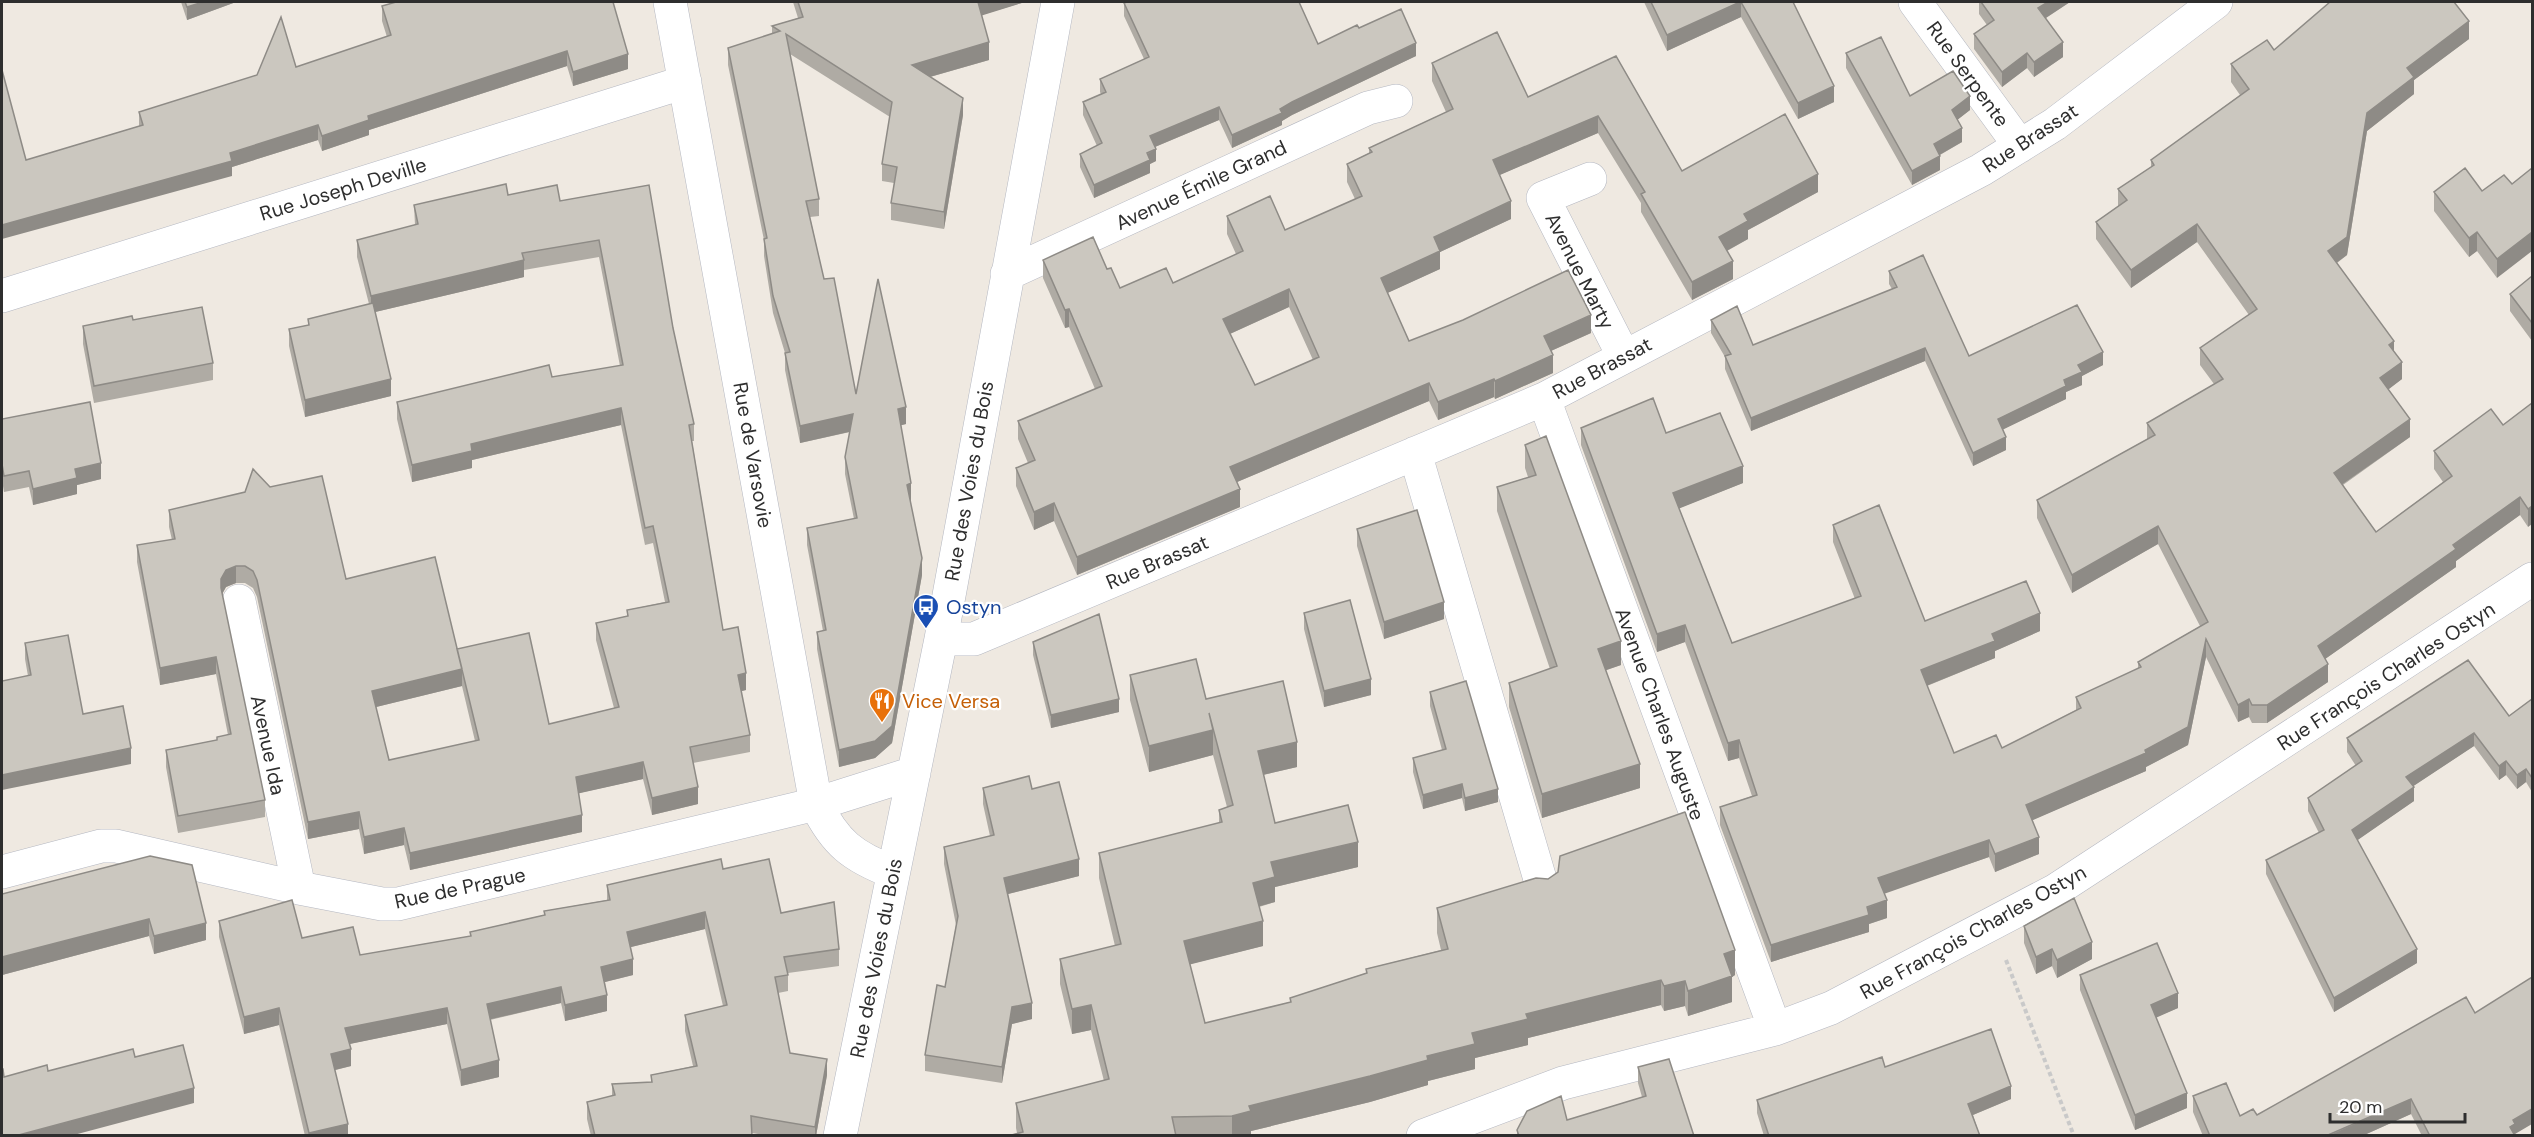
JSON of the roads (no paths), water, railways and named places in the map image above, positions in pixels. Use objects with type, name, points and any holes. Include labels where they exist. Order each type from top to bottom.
[{"type":"street","name":"Rue de Varsovie","points":[[670,2],[816,804],[826,824],[847,851],[892,872]]},
{"type":"street","name":"Rue des Voies du Bois","points":[[840,1136],[941,639],[1058,2]]},
{"type":"street","name":"Rue Serpente","points":[[1915,2],[2020,146]]},
{"type":"street","name":"Rue Brassat","points":[[941,639],[975,639],[1544,399],[1981,170],[2055,124],[2216,2]]},
{"type":"street","name":"Rue Joseph Deville","points":[[2,296],[685,82]]},
{"type":"street","name":"Avenue Émile Grand","points":[[1007,274],[1368,108],[1396,101]]},
{"type":"street","name":"Avenue Marty","points":[[1590,179],[1544,198],[1623,357]]},
{"type":"street","name":"Avenue Charles Auguste","points":[[1544,399],[1775,1029]]},
{"type":"street","points":[[1414,453],[1542,886]]},
{"type":"street","name":"Rue François Charles Ostyn","points":[[1423,1136],[1489,1123],[1563,1083],[1775,1029],[1831,1008],[2056,890],[2532,579]]},
{"type":"street","name":"Avenue Ida","points":[[239,601],[299,888]]},
{"type":"street","name":"Rue de Prague","points":[[2,872],[101,846],[116,846],[299,888],[382,904],[398,904],[816,804],[914,773]]},
{"type":"place","name":"Ostyn","points":[[926,630]]},
{"type":"place","name":"Vice Versa","points":[[882,724]]}]
